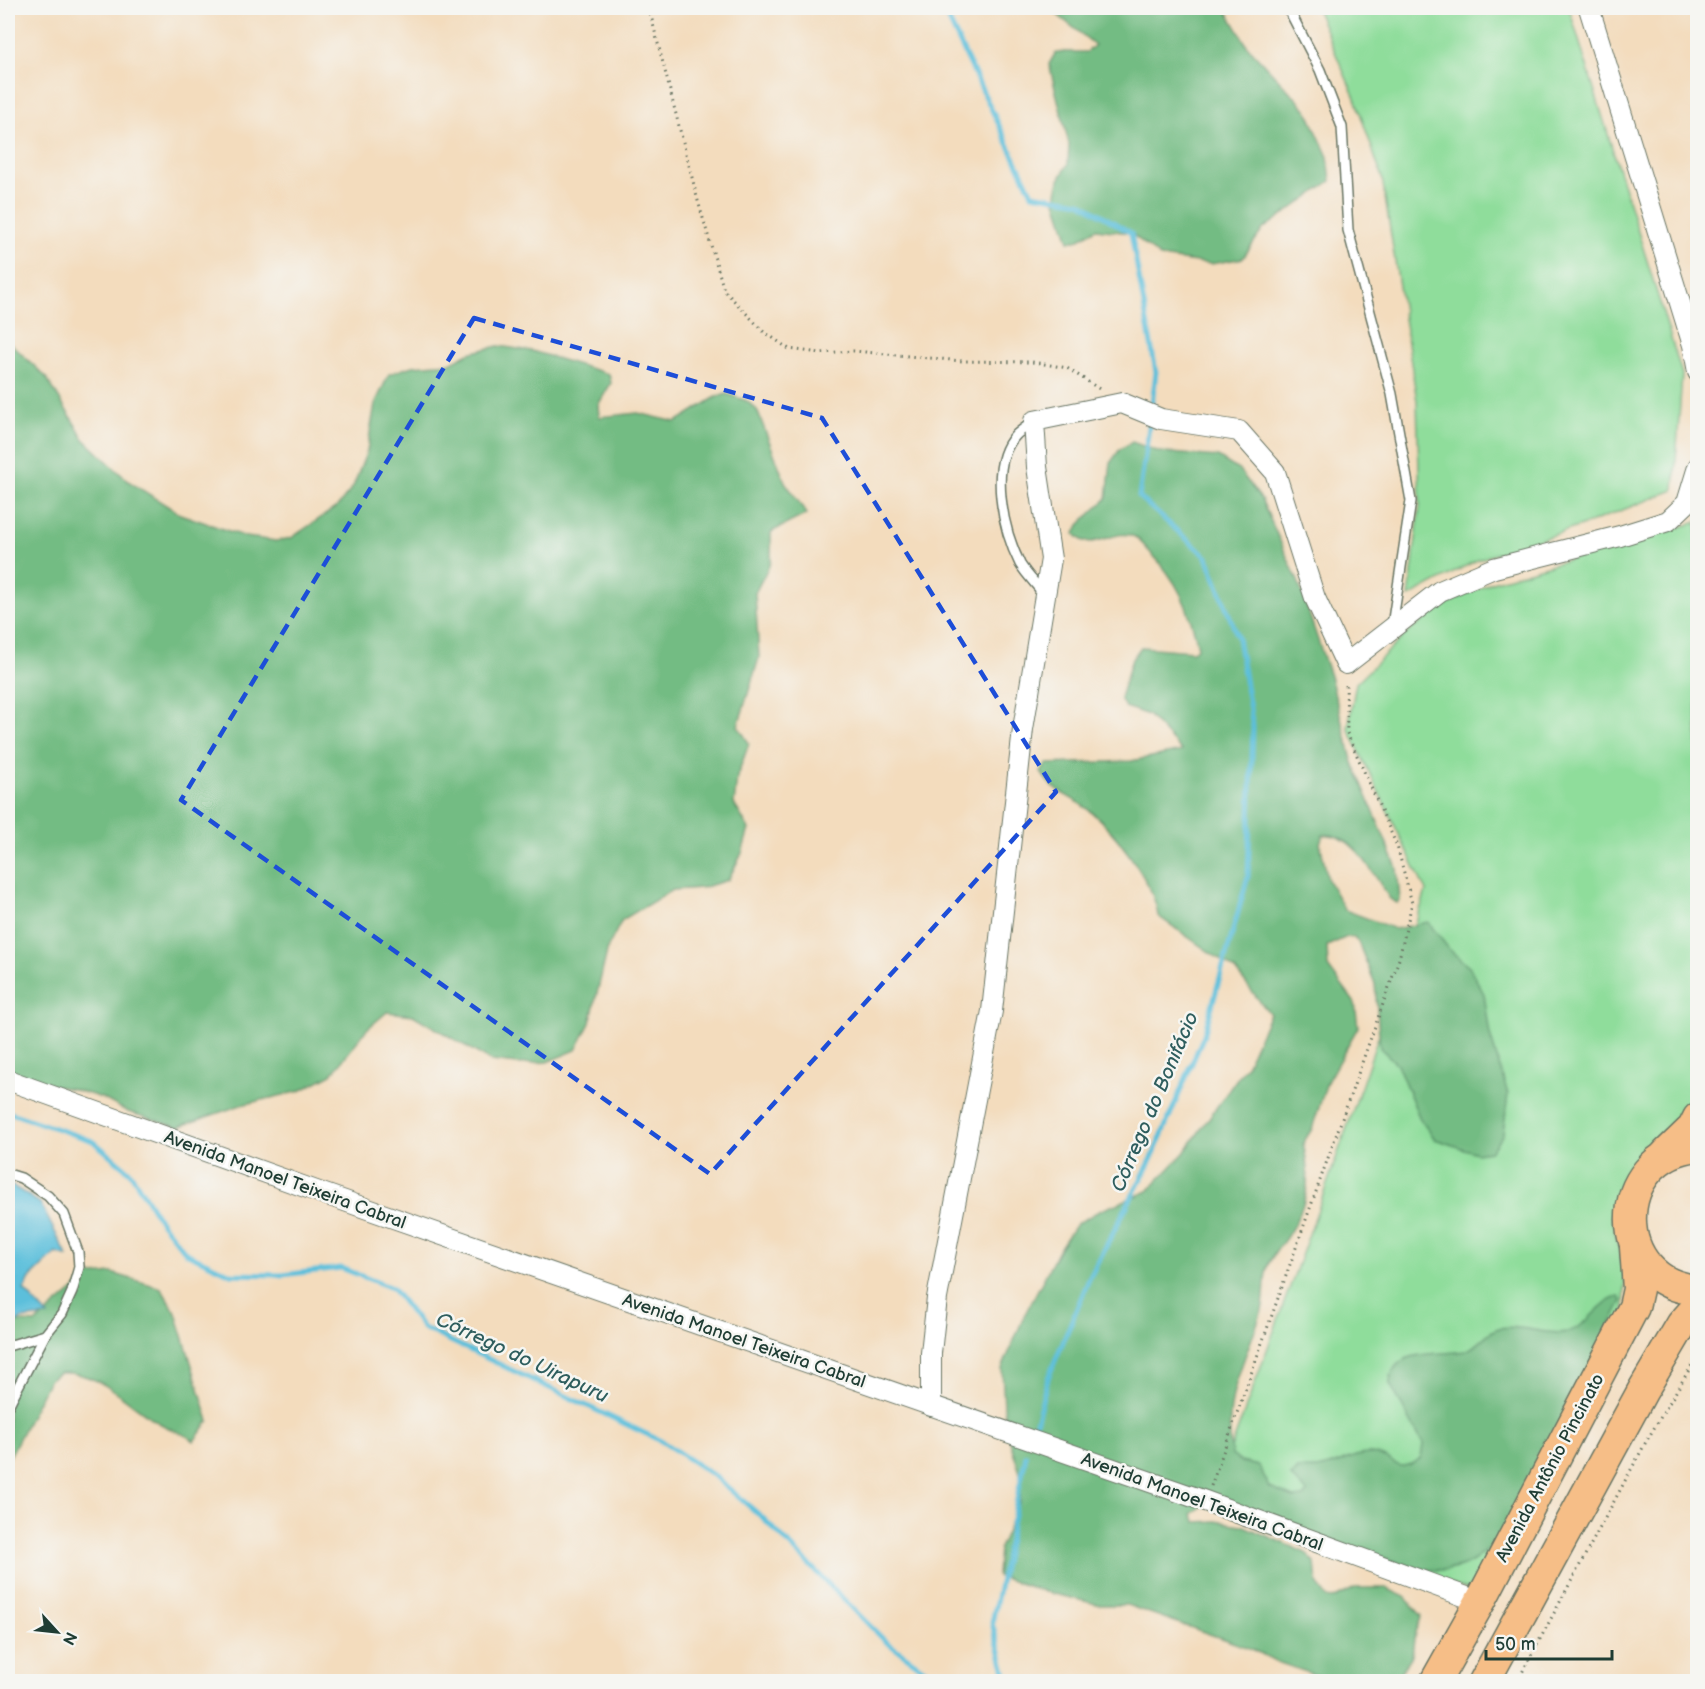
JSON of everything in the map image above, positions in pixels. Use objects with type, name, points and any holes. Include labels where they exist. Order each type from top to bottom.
[{"type":"main road","name":"Avenida Antônio Pincinato","points":[[1435,1682],[1634,1307],[1638,1289],[1635,1247],[1630,1227],[1630,1206],[1636,1187],[1648,1170],[1693,1128],[1698,1118]]},
{"type":"main road","name":"Avenida Antônio Pincinato","points":[[1663,1156],[1684,1147],[1698,1146]]},
{"type":"main road","name":"Avenida Antônio Pincinato","points":[[1635,1247],[1647,1266],[1665,1281],[1686,1289],[1698,1290]]},
{"type":"main road","points":[[1484,1682],[1642,1390],[1683,1324],[1698,1306]]},
{"type":"main road","points":[[1479,1602],[1492,1606],[1505,1605],[1534,1591]]},
{"type":"street","points":[[1589,8],[1693,345],[1698,372]]},
{"type":"street","points":[[931,1406],[931,1353],[937,1298],[992,1011],[1022,741],[1051,559],[1037,467],[1034,421],[1131,407],[1161,418],[1239,431],[1275,472],[1315,598],[1346,664],[1440,591],[1494,568],[1620,536],[1668,521],[1687,503],[1698,467]]},
{"type":"street","name":"Avenida Manoel Teixeira Cabral","points":[[8,1080],[275,1177],[1205,1502],[1479,1602]]},
{"type":"lane","points":[[1288,8],[1320,70],[1342,127],[1348,230],[1392,394],[1411,501],[1392,628]]},
{"type":"lane","points":[[1034,421],[1014,436],[1005,456],[999,487],[1008,534],[1021,566],[1045,595]]},
{"type":"lane","points":[[8,1174],[21,1178],[48,1196],[64,1214],[78,1252],[79,1267],[72,1292],[62,1314],[45,1335],[8,1406]]},
{"type":"lane","points":[[8,1346],[45,1335]]},
{"type":"path","points":[[649,8],[698,201],[724,290],[763,331],[789,349],[820,353],[854,351],[962,361],[1032,362],[1067,368],[1131,407]]},
{"type":"path","points":[[1205,1502],[1399,959],[1412,903],[1396,846],[1347,734],[1346,664]]},
{"type":"path","points":[[1517,1682],[1647,1440],[1698,1355]]},
{"type":"highlighted area","points":[[474,318],[822,418],[1056,792],[710,1174],[181,800]]},
{"type":"green space","points":[[1049,8],[1225,8],[1248,47],[1307,110],[1328,157],[1331,181],[1263,229],[1243,258],[1211,264],[1160,257],[1131,233],[1096,229],[1076,241],[1069,241],[1056,201],[1059,180],[1068,164],[1069,144],[1049,64],[1056,52],[1087,52],[1095,45]]},
{"type":"green space","points":[[1316,8],[1569,8],[1682,374],[1674,490],[1584,525],[1477,560],[1409,597],[1420,505],[1417,401],[1382,178],[1355,98]]},
{"type":"green space","points":[[8,341],[46,377],[84,439],[128,481],[180,514],[246,537],[276,541],[291,538],[338,506],[353,487],[367,451],[375,404],[389,374],[412,366],[450,363],[469,353],[498,346],[532,351],[609,374],[611,383],[598,405],[599,417],[638,413],[676,422],[716,397],[727,394],[747,401],[757,410],[785,482],[807,514],[771,532],[771,562],[755,593],[759,658],[738,726],[749,743],[737,777],[734,804],[749,829],[742,853],[728,880],[701,888],[672,890],[622,920],[608,947],[590,1023],[576,1050],[547,1062],[518,1064],[491,1061],[413,1015],[387,1012],[366,1030],[332,1074],[300,1091],[241,1105],[178,1127],[128,1112],[102,1098],[73,1089],[42,1084],[8,1071]]},
{"type":"green space","points":[[1132,442],[1160,452],[1218,457],[1240,471],[1261,499],[1298,581],[1330,676],[1352,760],[1397,868],[1400,900],[1397,903],[1390,899],[1362,857],[1344,840],[1334,835],[1323,835],[1320,843],[1328,880],[1345,910],[1395,929],[1428,922],[1449,949],[1470,968],[1484,994],[1490,1035],[1508,1094],[1503,1134],[1491,1151],[1476,1153],[1435,1139],[1420,1119],[1397,1064],[1380,1048],[1375,984],[1358,942],[1354,937],[1347,937],[1327,946],[1328,967],[1355,1003],[1358,1027],[1327,1082],[1312,1129],[1303,1143],[1307,1170],[1306,1192],[1293,1226],[1266,1270],[1262,1310],[1242,1364],[1233,1397],[1230,1415],[1232,1455],[1241,1462],[1259,1466],[1270,1488],[1294,1498],[1303,1497],[1307,1492],[1291,1477],[1298,1469],[1322,1468],[1365,1454],[1386,1458],[1400,1466],[1406,1466],[1421,1458],[1423,1444],[1390,1384],[1392,1372],[1399,1364],[1418,1355],[1465,1351],[1499,1328],[1567,1332],[1582,1325],[1613,1299],[1620,1297],[1622,1301],[1501,1539],[1464,1566],[1445,1570],[1418,1569],[1224,1505],[1204,1505],[1192,1514],[1196,1522],[1216,1521],[1242,1525],[1306,1553],[1315,1563],[1317,1583],[1327,1598],[1333,1599],[1355,1588],[1386,1588],[1405,1597],[1422,1616],[1415,1632],[1412,1656],[1394,1681],[1333,1681],[1277,1662],[1252,1649],[1127,1605],[1101,1605],[1046,1592],[997,1576],[999,1548],[1020,1501],[1021,1476],[1005,1426],[1002,1369],[1025,1314],[1061,1246],[1076,1224],[1099,1211],[1148,1191],[1184,1153],[1246,1066],[1270,1014],[1235,970],[1158,916],[1149,888],[1130,855],[1118,840],[1094,814],[1055,788],[1041,772],[1047,764],[1131,761],[1182,751],[1148,715],[1125,707],[1120,698],[1132,659],[1141,647],[1193,651],[1198,647],[1191,619],[1181,595],[1167,572],[1135,537],[1119,535],[1088,542],[1081,540],[1075,534],[1079,525],[1107,498],[1111,462],[1120,449]]},
{"type":"green space","points":[[1697,522],[1697,1067],[1690,1105],[1667,1138],[1626,1174],[1611,1215],[1625,1274],[1624,1320],[1483,1581],[1467,1590],[1212,1500],[1349,1121],[1426,891],[1348,728],[1356,683],[1407,633],[1445,605],[1492,582]]},
{"type":"green space","points":[[112,1273],[161,1288],[176,1313],[209,1421],[194,1441],[161,1424],[101,1383],[88,1377],[59,1373],[49,1380],[8,1460],[8,1321],[35,1323],[75,1289],[85,1276]]},
{"type":"water","points":[[8,1183],[40,1203],[68,1257],[56,1253],[30,1278],[24,1290],[48,1316],[21,1319],[8,1330]]},
{"type":"waterway","name":"Córrego do Bonifácio","points":[[943,8],[1032,194],[1080,202],[1131,233],[1156,372],[1151,411]]},
{"type":"waterway","name":"Córrego do Bonifácio","points":[[1035,1426],[1048,1378],[1089,1279],[1152,1158],[1204,1035],[1248,876],[1253,727],[1238,638],[1207,557],[1139,497],[1150,420]]},
{"type":"waterway","name":"Córrego do Uirapuru","points":[[8,1112],[93,1141],[130,1172],[160,1221],[186,1253],[231,1274],[282,1275],[341,1268],[392,1288],[423,1328],[661,1441],[713,1475],[763,1518],[886,1642],[943,1682]]},
{"type":"waterway","points":[[1008,1682],[992,1623],[1026,1455]]}]
